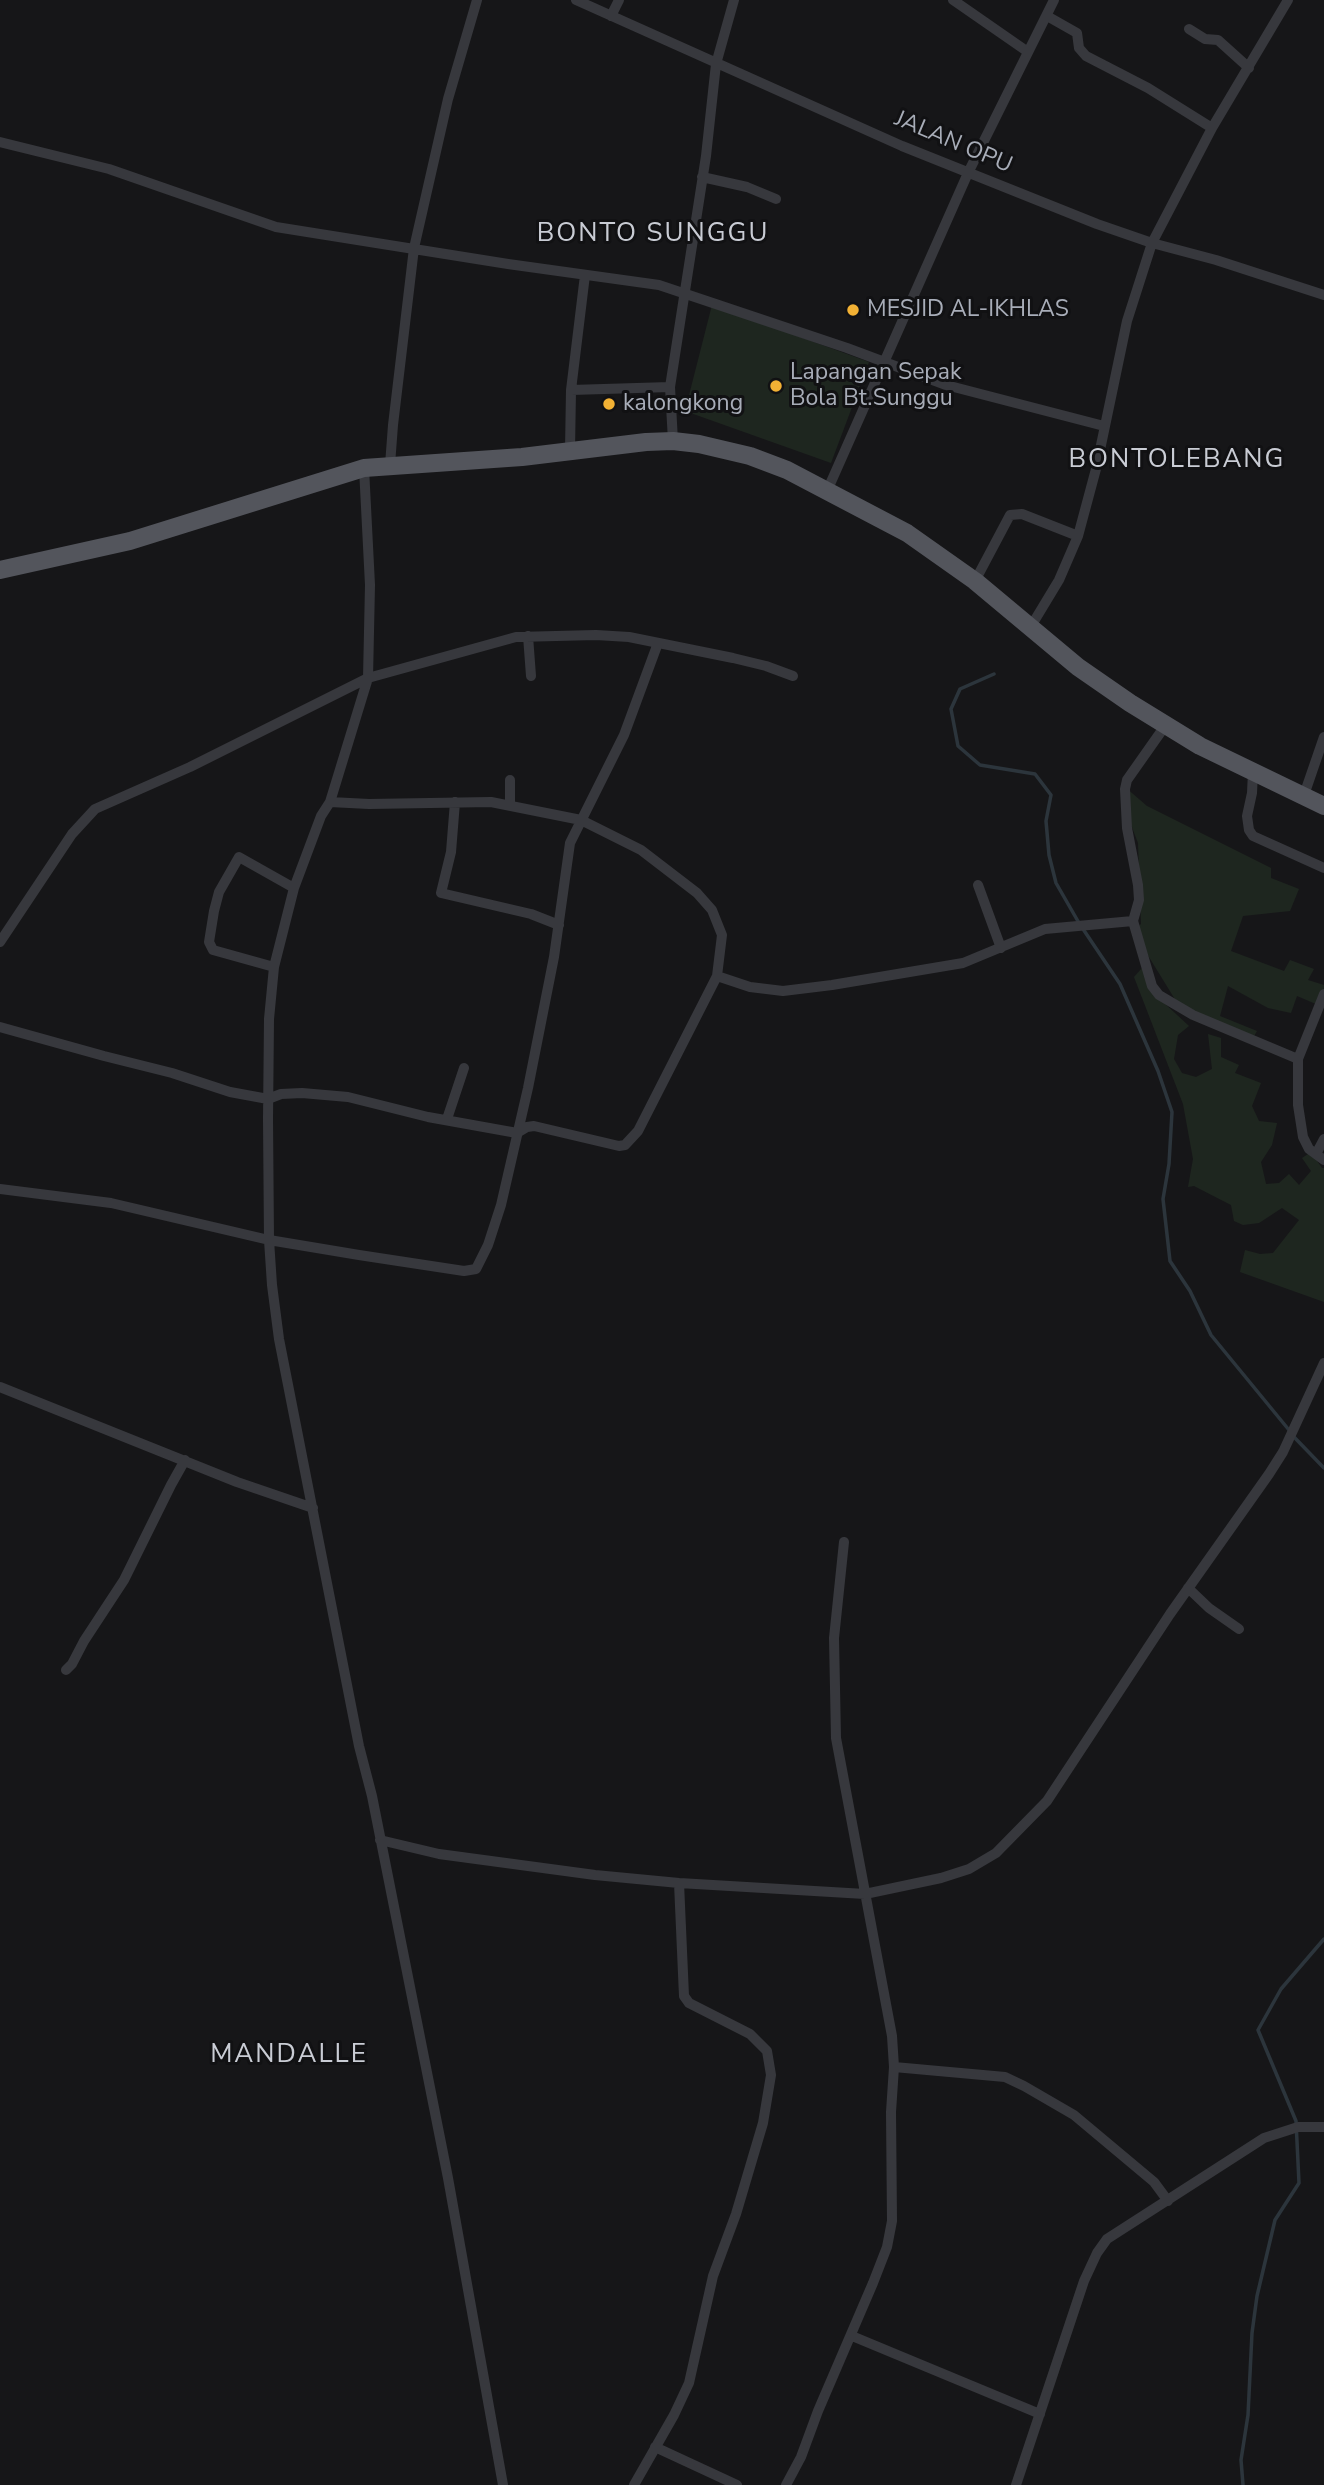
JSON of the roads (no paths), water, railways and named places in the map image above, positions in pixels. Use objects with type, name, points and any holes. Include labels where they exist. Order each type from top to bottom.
[{"type":"main road","points":[[0,570],[130,541],[364,468],[522,457],[611,445],[673,441],[717,447],[787,470],[907,533],[975,581],[1078,667],[1165,726],[1303,798],[1324,806]]},
{"type":"street","points":[[390,465],[414,248],[448,99],[477,0]]},
{"type":"street","name":"JALAN OPU","points":[[576,0],[968,173],[1097,224],[1324,295]]},
{"type":"street","points":[[611,16],[619,0]]},
{"type":"street","points":[[673,441],[670,387],[716,64],[734,0]]},
{"type":"street","points":[[953,0],[1028,52]]},
{"type":"street","points":[[827,491],[968,173],[1054,0]]},
{"type":"street","points":[[1031,628],[1059,580],[1078,536],[1096,469],[1127,321],[1152,243],[1212,128],[1288,0]]},
{"type":"street","points":[[1047,16],[1076,33],[1079,48],[1086,56],[1147,88],[1212,128]]},
{"type":"street","points":[[1189,29],[1205,39],[1218,40],[1249,68]]},
{"type":"street","points":[[0,142],[110,169],[276,227],[659,285],[946,385],[1104,426]]},
{"type":"street","points":[[702,177],[747,187],[776,199]]},
{"type":"street","points":[[570,450],[571,390],[585,275]]},
{"type":"street","points":[[571,390],[670,387]]},
{"type":"street","points":[[364,468],[370,585],[368,678],[330,802],[321,816],[294,888],[274,967],[269,1019],[268,1099],[272,1285],[279,1339],[359,1746],[445,2164],[503,2485]]},
{"type":"street","points":[[975,581],[1010,515],[1014,513],[1078,536]]},
{"type":"street","points":[[0,942],[72,834],[95,809],[190,767],[368,678],[485,644],[528,636],[558,638],[596,635],[629,637],[658,643],[766,666],[793,676]]},
{"type":"street","points":[[528,636],[531,676]]},
{"type":"street","points":[[0,1188],[111,1203],[269,1240],[464,1271],[477,1269],[501,1205],[540,1028],[559,925],[570,843],[624,735],[658,643]]},
{"type":"street","points":[[1165,726],[1127,780],[1125,789],[1127,828],[1138,885],[1137,910],[1133,921],[1150,980],[1159,995],[1193,1015],[1298,1059]]},
{"type":"street","points":[[1303,798],[1324,737]]},
{"type":"street","points":[[1253,772],[1247,816],[1248,830],[1253,836],[1324,868]]},
{"type":"street","points":[[510,780],[510,805]]},
{"type":"street","points":[[0,1027],[168,1072],[217,1088],[268,1099],[281,1094],[302,1093],[348,1097],[517,1133],[534,1126],[614,1145],[625,1145],[638,1131],[717,976],[722,935],[712,910],[697,893],[641,850],[581,820],[510,805],[330,802]]},
{"type":"street","points":[[455,802],[451,852],[442,892],[531,914],[559,925]]},
{"type":"street","points":[[274,967],[213,950],[209,942],[214,911],[219,892],[239,857],[294,888]]},
{"type":"street","points":[[978,885],[1001,948]]},
{"type":"street","points":[[717,976],[750,987],[783,990],[832,985],[963,964],[1045,929],[1133,921]]},
{"type":"street","points":[[1324,994],[1298,1059],[1298,1105],[1303,1137],[1309,1149],[1320,1157],[1324,1139]]},
{"type":"street","points":[[447,1119],[464,1068]]},
{"type":"street","points":[[380,1840],[439,1854],[513,1865],[679,1883],[864,1894],[942,1878],[969,1869],[996,1853],[1047,1801],[1188,1588],[1283,1452],[1324,1363]]},
{"type":"street","points":[[0,1387],[275,1496],[313,1508]]},
{"type":"street","points":[[66,1670],[124,1580],[185,1460]]},
{"type":"street","points":[[786,2485],[852,2336],[890,2236],[892,2221],[891,2112],[894,2067],[886,2002],[836,1738],[834,1638],[844,1542]]},
{"type":"street","points":[[1188,1588],[1209,1608],[1239,1629]]},
{"type":"street","points":[[634,2485],[689,2383],[710,2286],[736,2214],[763,2123],[771,2075],[767,2051],[750,2034],[689,2003],[684,1996],[679,1883]]},
{"type":"street","points":[[894,2067],[1005,2077],[1024,2086],[1074,2115],[1154,2182],[1168,2201]]},
{"type":"street","points":[[1016,2485],[1084,2281],[1107,2239],[1264,2138],[1293,2128],[1324,2127]]},
{"type":"street","points":[[852,2336],[1040,2414]]},
{"type":"street","points":[[655,2447],[737,2485]]},
{"type":"waterway","points":[[994,674],[960,689],[951,709],[958,746],[980,765],[1035,774],[1051,795],[1046,821],[1049,855],[1056,883],[1079,923]]},
{"type":"waterway","points":[[1083,929],[1120,984],[1158,1071],[1172,1112],[1169,1164],[1163,1199],[1170,1261],[1190,1291],[1211,1335],[1289,1430]]},
{"type":"waterway","points":[[1294,1437],[1324,1468]]},
{"type":"waterway","points":[[1243,2485],[1241,2460],[1248,2415],[1252,2333],[1257,2296],[1275,2220],[1299,2183],[1296,2121],[1258,2030],[1281,1989],[1324,1939]]},
{"type":"place","name":"MESJID AL-IKHLAS","points":[[853,310]]},
{"type":"place","name":"Lapangan Sepak Bola Bt.Sunggu","points":[[776,386]]},
{"type":"place","name":"kalongkong","points":[[609,404]]},
{"type":"district","name":"BONTO SUNGGU","points":[[653,235]]},
{"type":"district","name":"BONTOLEBANG","points":[[1177,461]]},
{"type":"district","name":"MANDALLE","points":[[289,2056]]}]
